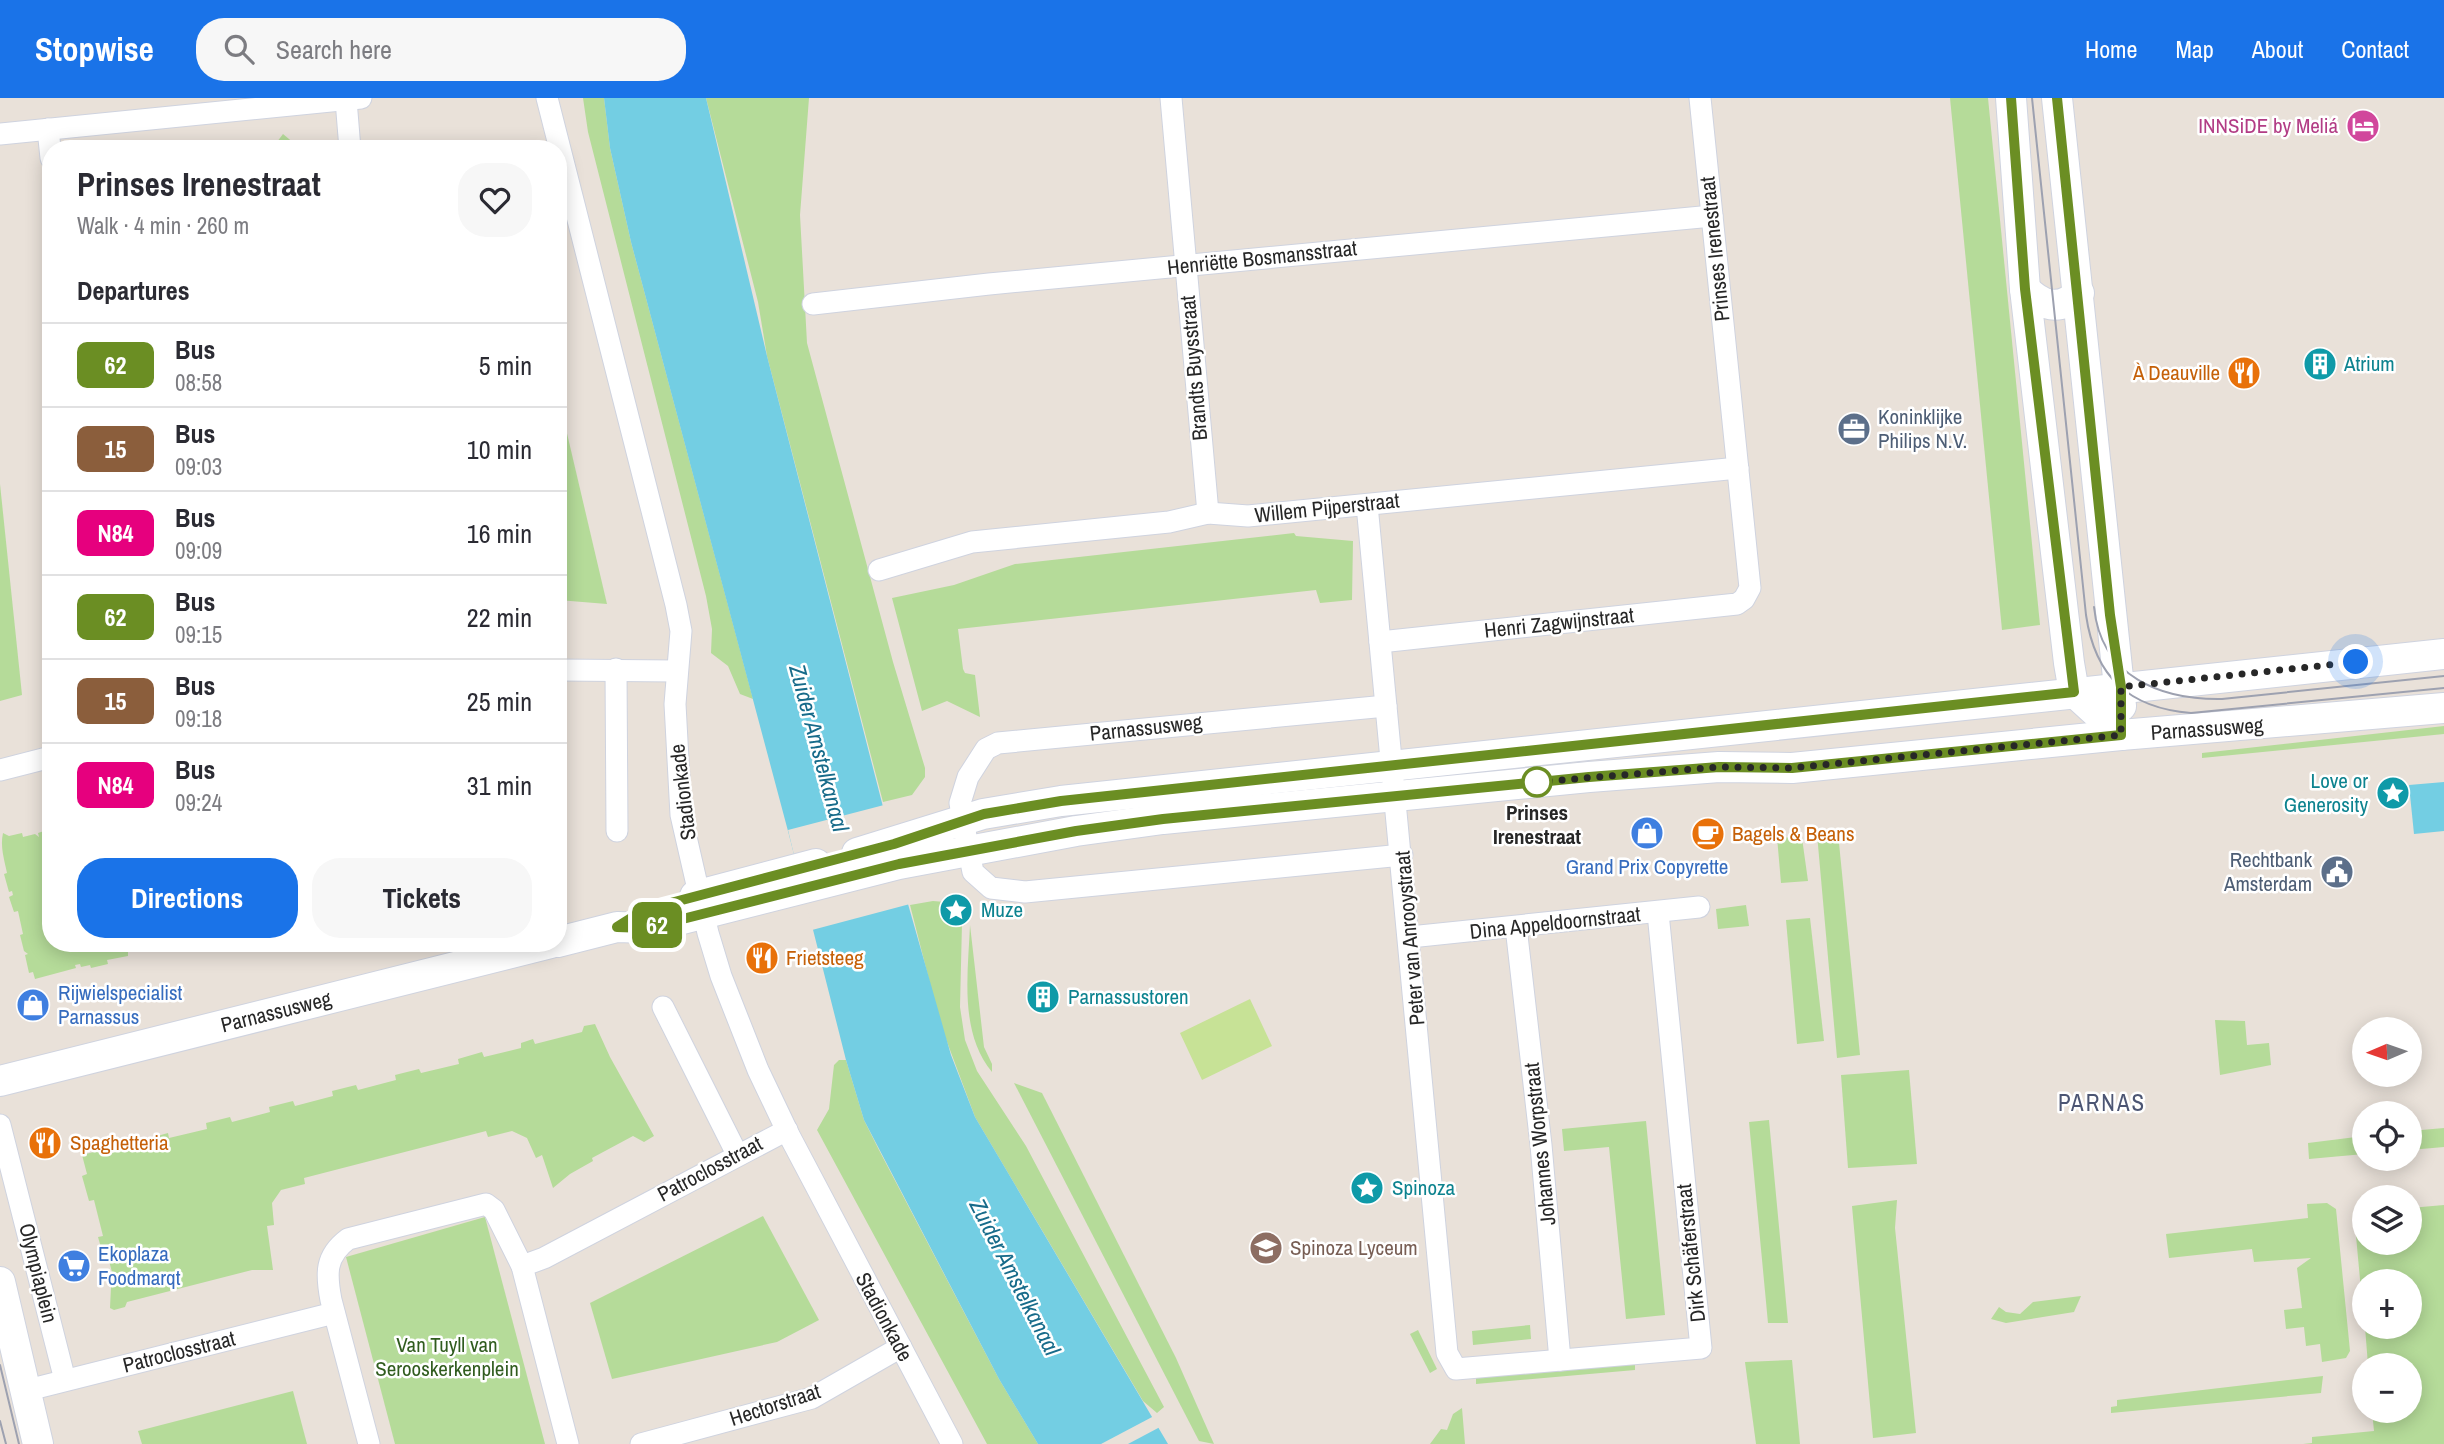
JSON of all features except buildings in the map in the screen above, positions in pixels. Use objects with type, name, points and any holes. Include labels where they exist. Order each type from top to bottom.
[{"type":"main road","points":[[2011,98],[2025,289],[2074,692],[2121,735]]},
{"type":"main road","points":[[2057,98],[2110,615],[2121,687],[2121,735]]},
{"type":"main road","points":[[2021,238],[2035,226],[2045,223],[2071,229]]},
{"type":"main road","points":[[2025,289],[2037,302],[2054,306],[2071,301],[2079,293]]},
{"type":"main road","name":"Parnassusweg","points":[[567,940],[617,927],[644,910],[703,904],[897,854],[962,812],[984,814],[1061,801],[2444,654]]},
{"type":"main road","name":"Parnassusweg","points":[[897,854],[971,861],[1163,819],[1690,769],[1792,768],[2121,735],[2444,708]]},
{"type":"main road","name":"Parnassusweg","points":[[0,1081],[515,952]]},
{"type":"main road","name":"Olympiaplein","points":[[0,1282],[37,1444]]},
{"type":"street","name":"Stadionkade","points":[[547,98],[558,140]]},
{"type":"street","name":"Brandts Buysstraat","points":[[1171,98],[1208,513]]},
{"type":"street","name":"Prinses Irenestraat","points":[[1700,98],[1750,588],[1744,599],[1737,604]]},
{"type":"street","points":[[0,134],[353,99],[351,140]]},
{"type":"street","points":[[48,129],[49,140]]},
{"type":"street","name":"Stadionkade","points":[[567,177],[676,605],[681,631],[675,704],[681,815],[734,1012],[787,1129],[952,1444]]},
{"type":"street","name":"Henriëtte Bosmansstraat","points":[[813,304],[1712,216]]},
{"type":"street","name":"Willem Pijperstraat","points":[[879,570],[972,542],[1169,522],[1208,513],[1248,516],[1738,468]]},
{"type":"street","name":"Peter van Anrooystraat","points":[[1367,505],[1410,937],[1447,1353],[1457,1369]]},
{"type":"street","name":"Henri Zagwijnstraat","points":[[1380,642],[1737,604]]},
{"type":"street","points":[[615,669],[617,831]]},
{"type":"street","points":[[567,670],[677,670]]},
{"type":"street","name":"Parnassusweg","points":[[962,812],[968,777],[986,749],[998,743],[1386,706]]},
{"type":"street","points":[[0,770],[42,759]]},
{"type":"street","points":[[962,812],[971,861],[990,888],[1025,892],[1402,855]]},
{"type":"street","name":"Dina Appeldoornstraat","points":[[1410,937],[1699,907]]},
{"type":"street","name":"Dirk Schäferstraat","points":[[1457,1369],[1701,1348],[1658,913]]},
{"type":"street","name":"Johannes Worpstraat","points":[[1516,927],[1541,1145],[1560,1360]]},
{"type":"street","points":[[663,1007],[737,1154]]},
{"type":"street","name":"Olympiaplein","points":[[0,1125],[65,1380]]},
{"type":"street","name":"Patroclosstraat","points":[[522,1266],[544,1258],[787,1129]]},
{"type":"street","points":[[369,1444],[334,1313],[327,1279],[328,1261],[336,1248],[348,1239],[486,1204],[494,1210],[522,1266],[568,1444]]},
{"type":"street","name":"Patroclosstraat","points":[[24,1391],[334,1313]]},
{"type":"street","name":"Hectorstraat","points":[[640,1444],[811,1398],[901,1347]]},
{"type":"green space","points":[[583,98],[604,98],[610,148],[631,242],[753,699],[740,694],[728,666],[711,653],[712,629],[706,596],[588,132]]},
{"type":"green space","points":[[706,98],[809,98],[800,215],[807,343],[893,662],[925,768],[925,777],[912,795],[883,802],[767,356],[758,302]]},
{"type":"green space","points":[[1950,98],[1988,98],[2040,625],[2002,630]]},
{"type":"green space","points":[[283,134],[290,140],[278,140]]},
{"type":"green space","points":[[567,433],[607,604],[567,601]]},
{"type":"green space","points":[[0,484],[22,695],[0,701]]},
{"type":"green space","points":[[1294,533],[1296,536],[1353,541],[1352,600],[1320,603],[1316,590],[958,629],[963,669],[965,673],[975,675],[980,717],[947,701],[922,711],[892,598],[954,585],[1015,564]]},
{"type":"green space","points":[[2444,726],[2444,734],[2202,758],[2202,753]]},
{"type":"green space","points":[[42,832],[42,952],[128,952],[128,956],[107,960],[108,964],[91,968],[90,965],[75,965],[76,968],[35,979],[33,972],[29,973],[25,955],[28,954],[24,951],[20,935],[23,934],[18,911],[14,912],[9,897],[13,895],[12,891],[9,892],[4,874],[7,873],[2,838],[3,833],[9,836],[22,833],[23,837],[35,834],[39,837],[38,833]]},
{"type":"green space","points":[[1838,833],[1860,1055],[1837,1058],[1817,834]]},
{"type":"green space","points":[[1777,837],[1802,838],[1808,881],[1781,883]]},
{"type":"green space","points":[[945,902],[959,912],[962,923],[960,1007],[965,1040],[977,1071],[1026,1146],[1164,1407],[1157,1413],[1143,1401],[975,1117],[940,1023],[910,905]]},
{"type":"green space","points":[[1746,905],[1749,926],[1718,929],[1716,909]]},
{"type":"green space","points":[[1810,918],[1824,1041],[1797,1044],[1786,920]]},
{"type":"green space","points":[[970,925],[984,1047],[992,1064],[992,1072],[981,1056],[970,1021],[967,982]]},
{"type":"green space","points":[[1250,999],[1272,1046],[1202,1080],[1180,1033]]},
{"type":"green space","points":[[2215,1020],[2245,1021],[2247,1045],[2269,1043],[2271,1065],[2220,1075]]},
{"type":"green space","points":[[595,1024],[610,1057],[654,1136],[644,1142],[633,1136],[592,1158],[593,1161],[553,1188],[542,1155],[536,1158],[527,1138],[512,1131],[488,1137],[486,1131],[304,1178],[305,1184],[281,1190],[272,1203],[274,1225],[267,1226],[273,1270],[252,1270],[127,1302],[125,1307],[114,1310],[110,1308],[111,1287],[115,1283],[109,1261],[105,1262],[98,1237],[103,1236],[94,1200],[89,1201],[82,1176],[87,1174],[82,1155],[105,1149],[106,1154],[144,1145],[143,1140],[168,1133],[169,1138],[207,1129],[206,1123],[230,1117],[232,1122],[270,1112],[269,1107],[293,1101],[295,1106],[333,1096],[332,1091],[356,1085],[358,1090],[396,1080],[395,1075],[419,1069],[421,1073],[459,1064],[458,1059],[482,1052],[484,1057],[521,1048],[521,1043],[533,1039],[535,1044],[582,1032],[584,1026]]},
{"type":"green space","points":[[839,1060],[846,1060],[864,1120],[879,1150],[999,1379],[1038,1444],[987,1444],[817,1130],[829,1109],[834,1065]]},
{"type":"green space","points":[[1909,1070],[1917,1164],[1848,1168],[1841,1075]]},
{"type":"green space","points":[[1014,1083],[1042,1093],[1176,1358],[1214,1444],[1199,1441]]},
{"type":"green space","points":[[1769,1120],[1788,1323],[1768,1323],[1749,1122]]},
{"type":"green space","points":[[1646,1121],[1665,1315],[1626,1319],[1609,1147],[1564,1151],[1562,1129]]},
{"type":"green space","points":[[2444,1128],[2444,1147],[2422,1149],[2422,1130]]},
{"type":"green space","points":[[2352,1138],[2352,1155],[2309,1159],[2308,1143]]},
{"type":"green space","points":[[1897,1200],[1895,1228],[1916,1433],[1873,1438],[1852,1206]]},
{"type":"green space","points":[[2327,1203],[2336,1209],[2350,1351],[2346,1358],[2322,1362],[2320,1344],[2306,1346],[2304,1327],[2286,1329],[2284,1310],[2302,1308],[2297,1268],[2311,1258],[2254,1262],[2252,1249],[2169,1258],[2166,1234],[2308,1218],[2307,1204]]},
{"type":"green space","points":[[2444,1205],[2444,1444],[2303,1444],[2312,1443],[2312,1437],[2374,1431],[2373,1423],[2422,1423],[2422,1353],[2367,1353],[2366,1339],[2422,1339],[2422,1269],[2359,1269],[2358,1255],[2422,1255],[2422,1207]]},
{"type":"green space","points":[[763,1216],[819,1320],[777,1342],[612,1379],[590,1303]]},
{"type":"green space","name":"Van Tuyll van Serooskerkenplein","points":[[485,1217],[545,1444],[395,1444],[346,1257]]},
{"type":"green space","points":[[2081,1296],[2074,1312],[2006,1323],[1991,1319],[1999,1307],[2006,1312],[2020,1314],[2033,1302]]},
{"type":"green space","points":[[1530,1325],[1531,1339],[1473,1345],[1472,1331]]},
{"type":"green space","points":[[1418,1330],[1437,1369],[1430,1373],[1410,1334]]},
{"type":"green space","points":[[1792,1360],[1800,1444],[1756,1444],[1745,1362]]},
{"type":"green space","points":[[1635,1362],[1635,1370],[1476,1384],[1476,1378]]},
{"type":"green space","points":[[2323,1376],[2321,1393],[2111,1413],[2111,1407],[2117,1406],[2117,1400]]},
{"type":"green space","points":[[293,1391],[307,1444],[142,1444],[138,1431]]},
{"type":"green space","points":[[1462,1408],[1465,1444],[1430,1444],[1441,1429],[1447,1430],[1453,1414]]},
{"type":"water","name":"Zuider Amstelkanaal","points":[[604,98],[706,98],[767,356],[908,904],[951,1055],[975,1117],[1168,1444],[1038,1444],[999,1379],[864,1120],[631,242],[610,148]]},
{"type":"water","points":[[2444,782],[2444,831],[2414,834],[2409,785]]},
{"type":"pier","points":[[884,805],[910,904],[812,930],[788,830]]},
{"type":"pier","points":[[1154,1416],[1160,1427],[1128,1444],[1101,1444]]},
{"type":"tram line","points":[[2032,98],[2086,615],[2097,656],[2107,672],[2133,696],[2169,710],[2191,713],[2444,688]]},
{"type":"tram line","points":[[2094,607],[2099,631],[2108,651],[2121,667],[2138,680],[2177,695],[2222,699],[2444,676]]},
{"type":"tram line","points":[[0,1365],[19,1444]]},
{"type":"tram line","points":[[0,1421],[6,1444]]},
{"type":"bus line","name":"62","points":[[2011,98],[2025,289],[2063,623],[2074,692],[1061,801],[984,814],[894,844],[644,910],[617,927],[647,928],[899,864],[1076,831],[1163,819],[1589,777],[1719,767],[1792,768],[2121,735],[2121,687],[2110,615],[2057,98]]},
{"type":"place","name":"INNSiDE by Meliá","points":[[2363,126]]},
{"type":"place","name":"Atrium","points":[[2320,364]]},
{"type":"place","name":"À Deauville","points":[[2244,373]]},
{"type":"place","name":"Koninklijke Philips N.V.","points":[[1854,429]]},
{"type":"place","name":"Prinses Irenestraat","points":[[1537,782]]},
{"type":"place","name":"Love or Generosity","points":[[2393,793]]},
{"type":"place","name":"Grand Prix Copyrette","points":[[1647,833]]},
{"type":"place","name":"Bagels & Beans","points":[[1708,834]]},
{"type":"place","name":"Rechtbank Amsterdam","points":[[2337,872]]},
{"type":"place","name":"Muze","points":[[956,910]]},
{"type":"place","name":"Frietsteeg","points":[[762,958]]},
{"type":"place","name":"Parnassustoren","points":[[1043,997]]},
{"type":"place","name":"Rijwielspecialist Parnassus","points":[[33,1005]]},
{"type":"place","name":"Spaghetteria","points":[[45,1143]]},
{"type":"place","name":"Spinoza","points":[[1367,1188]]},
{"type":"place","name":"Spinoza Lyceum","points":[[1266,1248]]},
{"type":"place","name":"Ekoplaza Foodmarqt","points":[[74,1266]]},
{"type":"district","name":"PARNAS","points":[[2102,1103]]},
{"type":"route","points":[[1537,782],[1719,767],[1792,768],[2121,735],[2121,687],[2356,662]]}]
